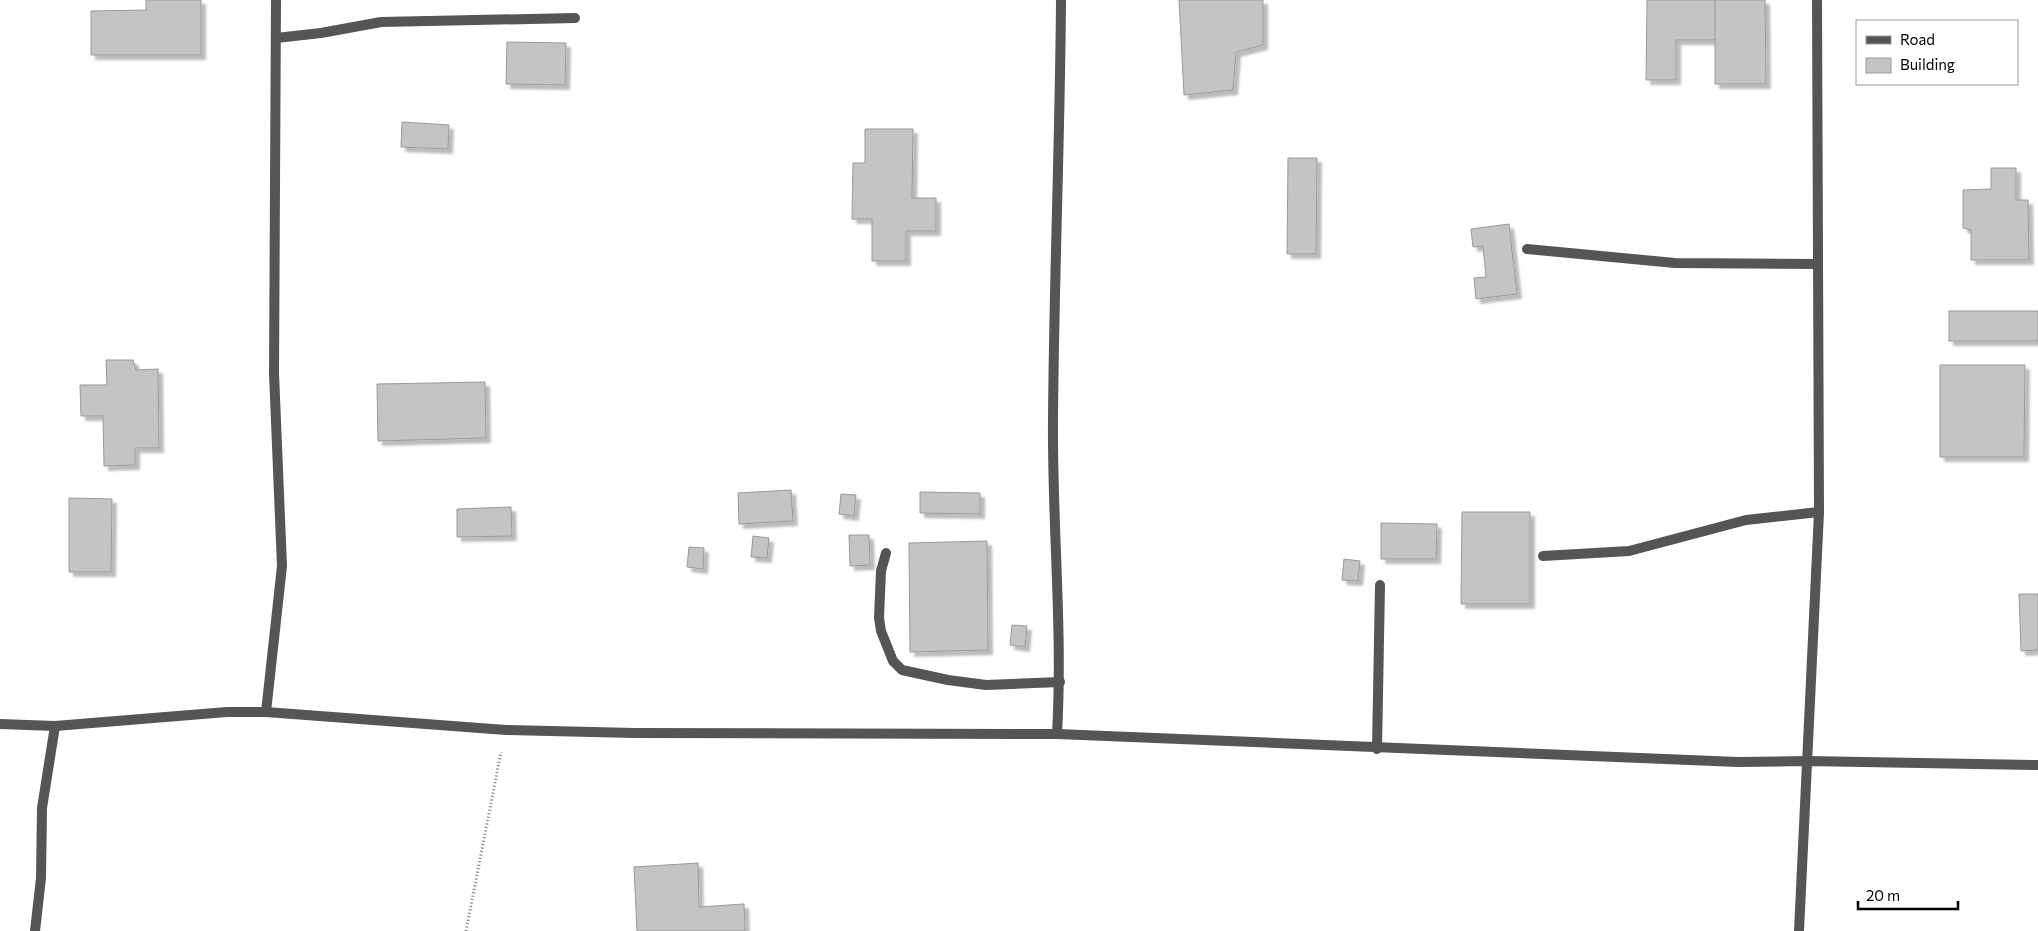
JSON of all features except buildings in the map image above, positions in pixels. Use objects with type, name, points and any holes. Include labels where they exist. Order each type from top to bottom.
[{"type":"street","points":[[266,712],[282,566],[274,373],[276,0]]},
{"type":"street","points":[[1057,734],[1060,682],[1053,421],[1061,0]]},
{"type":"street","points":[[1800,931],[1806,761],[1819,512],[1817,0]]},
{"type":"street","points":[[276,38],[321,33],[381,22],[575,18]]},
{"type":"street","points":[[1527,249],[1675,263],[1818,264]]},
{"type":"street","points":[[1544,556],[1629,551],[1746,520],[1819,512]]},
{"type":"street","points":[[886,553],[881,571],[879,618],[881,631],[892,661],[902,670],[948,680],[986,685],[1060,682]]},
{"type":"street","points":[[1377,748],[1380,585]]},
{"type":"street","points":[[0,724],[55,726],[227,712],[266,712],[506,730],[634,733],[1057,734],[1738,762],[1806,761],[2038,765]]},
{"type":"street","points":[[35,931],[41,878],[42,808],[55,726]]},
{"type":"path","points":[[466,931],[506,730]]}]
